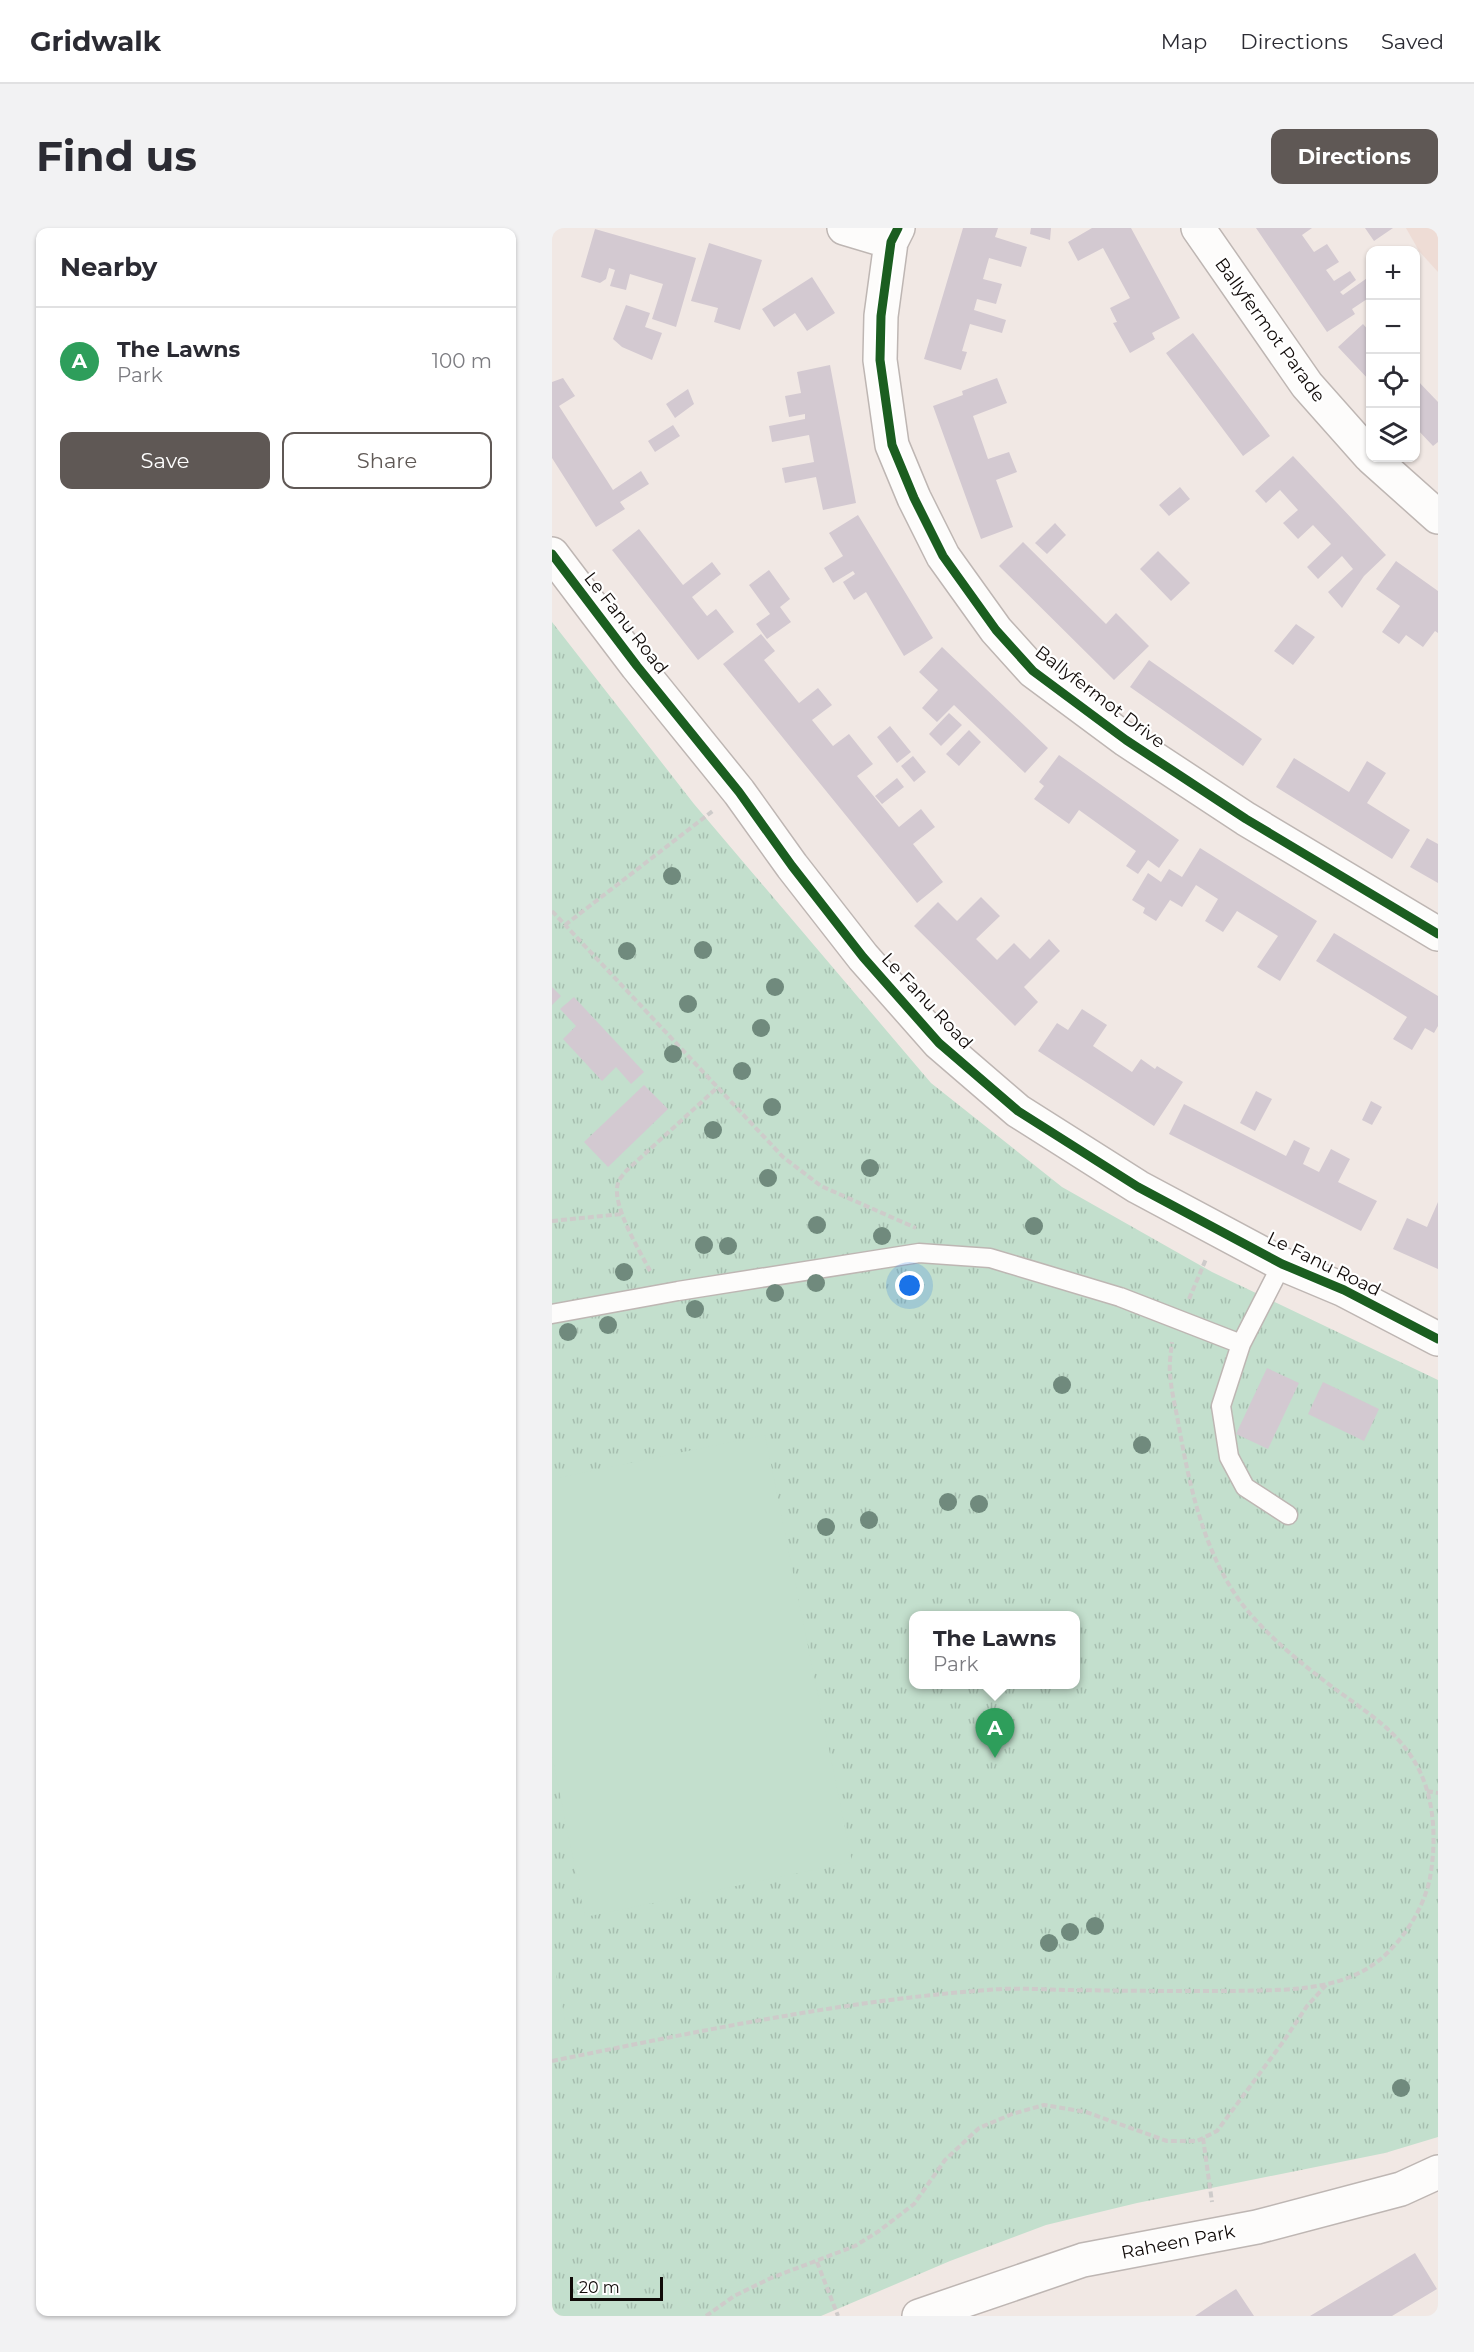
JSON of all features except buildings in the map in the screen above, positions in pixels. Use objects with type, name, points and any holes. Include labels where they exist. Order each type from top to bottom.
[{"type":"street","name":"Ballyfermot Drive","points":[[844,228],[894,235],[881,316],[880,360],[892,445],[914,498],[943,556],[996,630],[1033,671],[1126,740],[1246,819],[1438,934]]},
{"type":"street","name":"Ballyfermot Parade","points":[[1198,228],[1307,385],[1366,451]]},
{"type":"street","name":"Ballyfermot Parade","points":[[1377,462],[1438,517]]},
{"type":"street","name":"Le Fanu Road","points":[[552,554],[637,666],[739,792],[792,866],[863,957],[939,1043],[1018,1111],[1138,1187],[1282,1264],[1344,1290],[1438,1339]]},
{"type":"street","name":"Raheen Park","points":[[919,2316],[1083,2260],[1257,2227],[1401,2189],[1438,2172]]},
{"type":"lane","points":[[552,1314],[661,1294],[919,1253],[990,1258],[1120,1296],[1241,1344]]},
{"type":"lane","points":[[1282,1264],[1241,1344],[1221,1406],[1229,1457],[1245,1487],[1288,1515]]},
{"type":"path","points":[[565,925],[739,792]]},
{"type":"path","points":[[552,911],[783,1157],[821,1186],[923,1231]]},
{"type":"path","points":[[661,1294],[622,1214],[618,1182],[626,1171],[718,1088]]},
{"type":"path","points":[[552,1221],[622,1214]]},
{"type":"path","points":[[552,2061],[866,2002],[993,1989],[1154,1992],[1278,1990],[1328,1983],[1365,1970],[1390,1950],[1410,1924],[1427,1890],[1433,1858],[1433,1818],[1425,1783],[1411,1756],[1384,1725],[1325,1681],[1272,1637],[1241,1602],[1214,1558],[1194,1499],[1169,1371],[1172,1335],[1181,1319],[1218,1229]]},
{"type":"path","points":[[1427,1791],[1438,1793]]},
{"type":"path","points":[[706,2316],[734,2296],[771,2278],[855,2246],[879,2231],[914,2204],[945,2160],[979,2128],[1011,2114],[1044,2105],[1086,2112],[1167,2141],[1197,2141],[1217,2131],[1283,2042],[1306,2006],[1328,1983]]},
{"type":"path","points":[[1203,2138],[1217,2235]]},
{"type":"path","points":[[818,2262],[838,2316]]},
{"type":"shaded area","points":[[1406,228],[1438,228],[1438,272],[1420,252],[1420,246],[1416,246]]},
{"type":"green space","points":[[552,622],[694,804],[931,1083],[1062,1187],[1212,1272],[1438,1380],[1438,2137],[1385,2153],[1137,2203],[1046,2225],[950,2261],[821,2316],[552,2316]]},
{"type":"green space","points":[[765,1435],[852,1862],[585,1917],[552,1755],[552,1479]]},
{"type":"green space","points":[[552,1955],[565,2019],[552,2021]]},
{"type":"cycle path","points":[[898,228],[891,242],[881,316],[880,360],[892,445],[914,498],[943,556],[996,630],[1033,671],[1126,740],[1246,819],[1438,934]]},
{"type":"cycle path","points":[[552,554],[637,666],[739,792],[792,866],[863,957],[939,1043],[1018,1111],[1138,1187],[1282,1264],[1344,1290],[1438,1339]]},
{"type":"place","name":"The Lawns","points":[[995,1758]]}]
